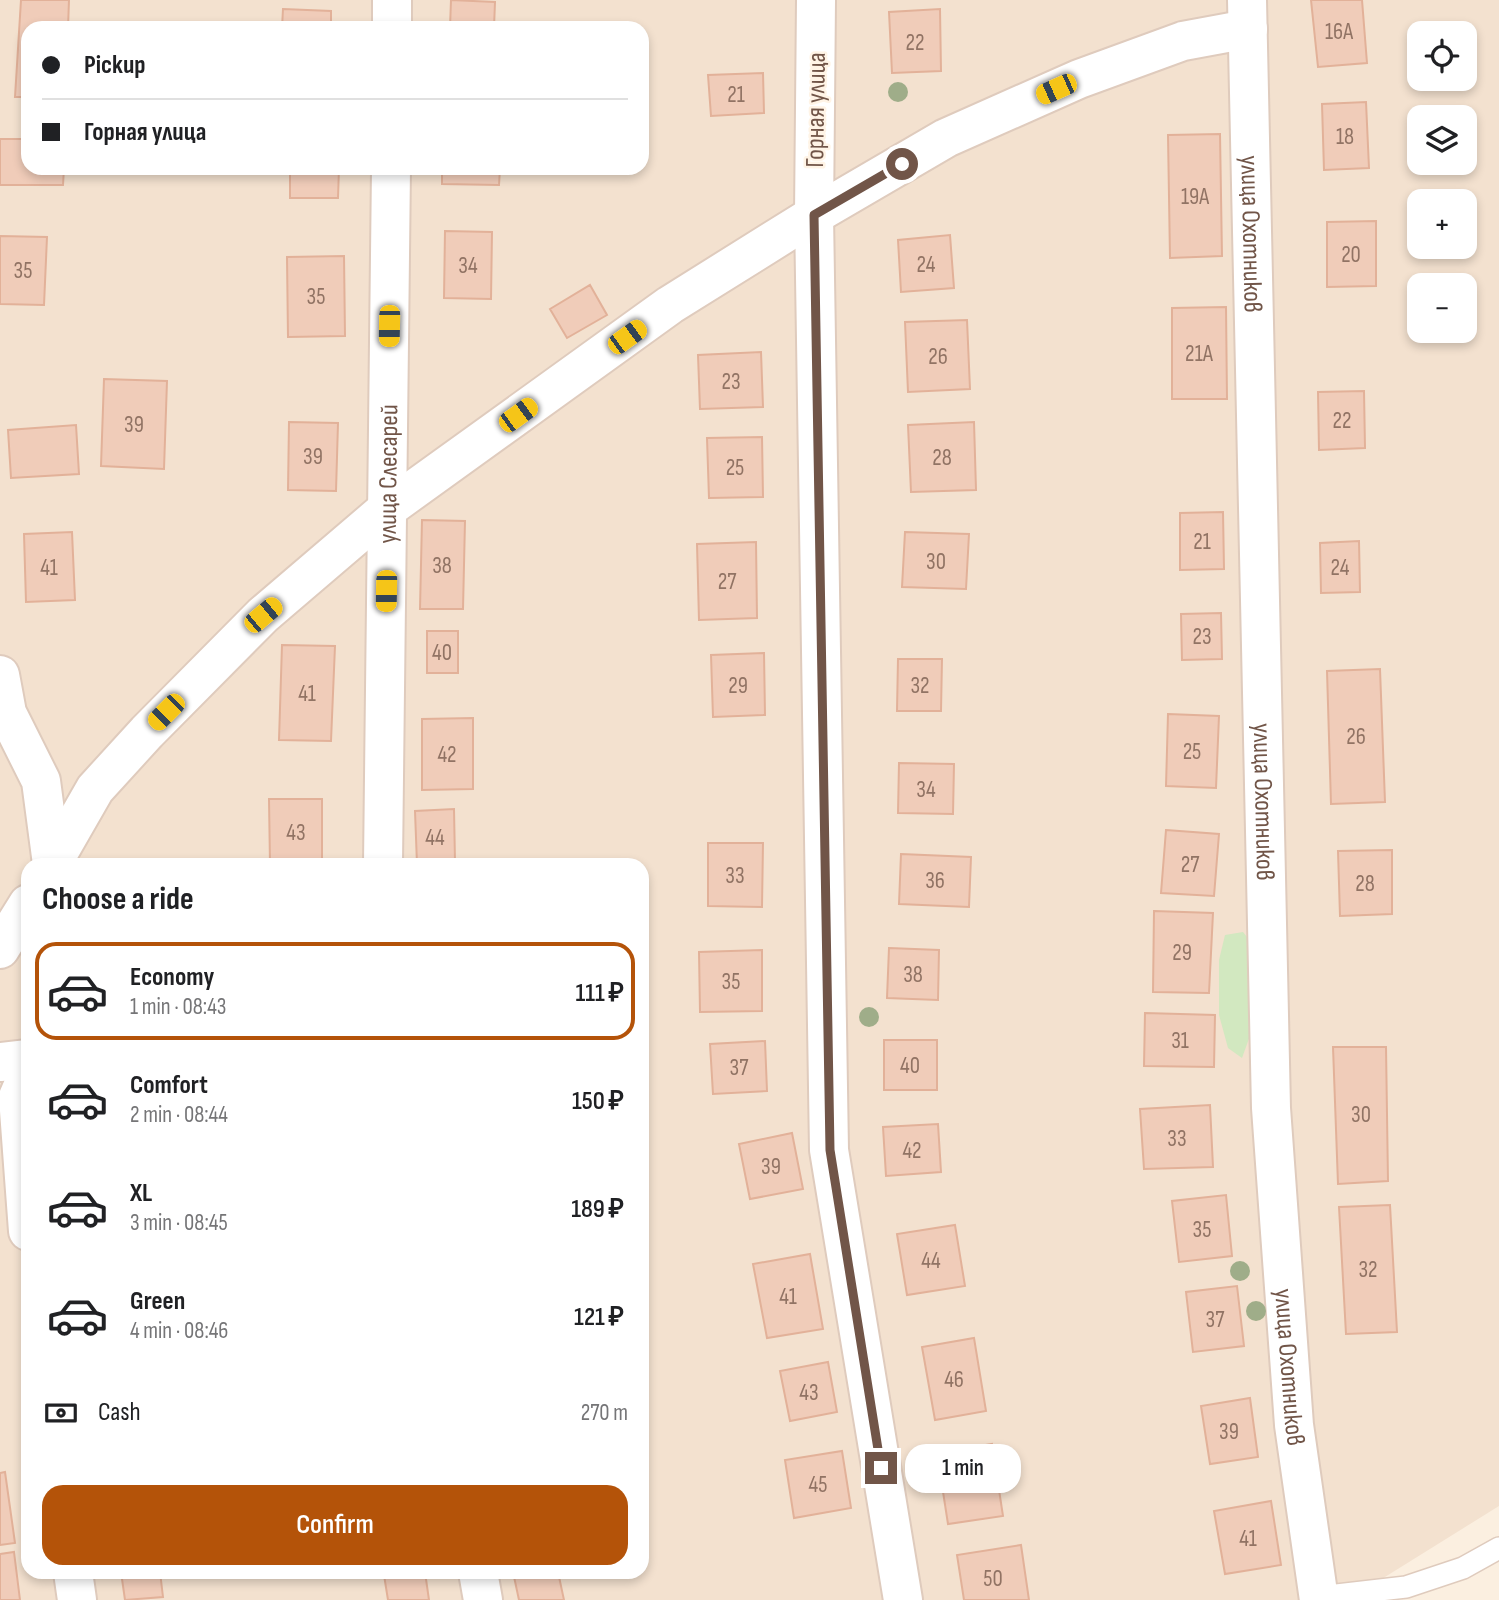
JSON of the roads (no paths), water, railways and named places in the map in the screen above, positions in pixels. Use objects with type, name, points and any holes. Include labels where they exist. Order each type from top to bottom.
[{"type":"street","points":[[392,21],[393,0]]},
{"type":"street","name":"Горная улица","points":[[816,0],[814,215],[830,1150],[903,1600]]},
{"type":"street","points":[[55,858],[95,789],[147,732],[263,615],[387,509],[670,305],[814,215],[946,138],[1079,79],[1248,14]]},
{"type":"street","name":"улица Охотников","points":[[1248,14],[1271,1108],[1294,1425],[1314,1599]]},
{"type":"street","name":"улица Слесарей","points":[[383,858],[391,175]]},
{"type":"street","points":[[0,675],[7,713],[41,781],[51,858]]},
{"type":"street","points":[[0,949],[21,915]]},
{"type":"street","points":[[0,1062],[21,1060]]},
{"type":"street","points":[[17,1203],[18,1097],[21,1090]]},
{"type":"street","points":[[74,1579],[76,1600]]},
{"type":"street","points":[[479,1579],[483,1600]]},
{"type":"lane","points":[[1314,1599],[1406,1587],[1463,1568],[1499,1548]]}]
